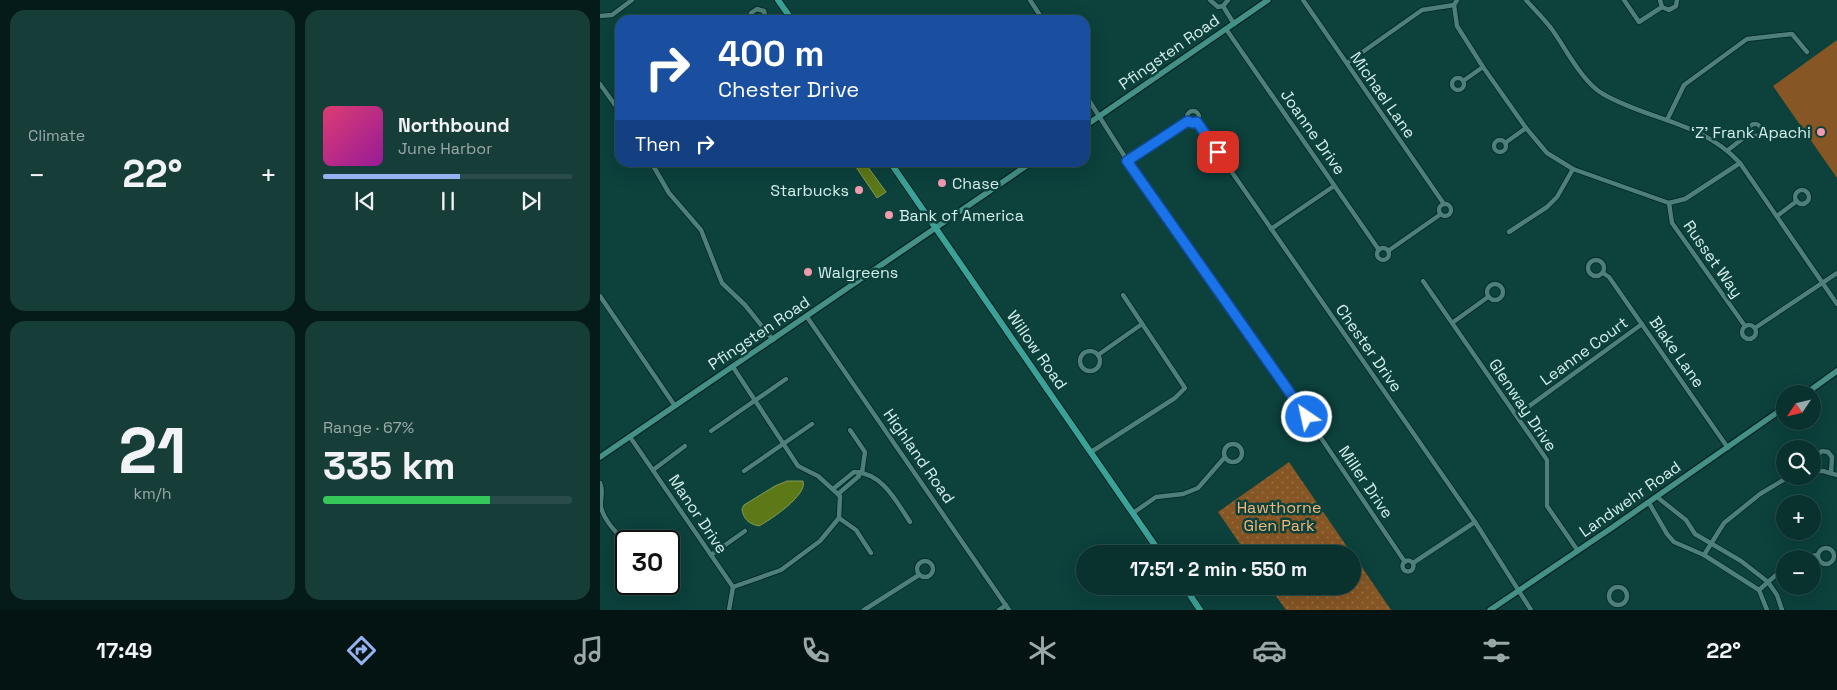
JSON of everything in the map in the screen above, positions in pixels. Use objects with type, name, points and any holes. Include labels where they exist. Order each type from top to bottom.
[{"type":"main road","name":"Pfingsten Road","points":[[1090,123],[1268,0]]},
{"type":"main road","points":[[781,1],[789,15]]},
{"type":"main road","name":"Willow Road","points":[[893,167],[1155,545]]},
{"type":"main road","name":"Pfingsten Road","points":[[600,457],[1025,167]]},
{"type":"main road","points":[[1818,385],[1837,371]]},
{"type":"main road","name":"Landwehr Road","points":[[1490,610],[1776,414]]},
{"type":"main road","points":[[1190,595],[1200,610]]},
{"type":"street","points":[[600,16],[612,15],[632,0]]},
{"type":"street","points":[[1030,0],[1040,15]]},
{"type":"street","points":[[1210,0],[1215,6],[1223,6]]},
{"type":"street","points":[[1223,6],[1228,0]]},
{"type":"street","name":"Michael Lane","points":[[1302,0],[1444,204]]},
{"type":"street","points":[[1526,0],[1550,27],[1586,78],[1600,93],[1632,108],[1702,134],[1728,150],[1740,163],[1837,304]]},
{"type":"street","points":[[1624,0],[1639,22],[1662,6]]},
{"type":"street","points":[[1660,0],[1662,6],[1672,10],[1676,6],[1677,0]]},
{"type":"street","points":[[1347,63],[1422,10],[1455,2],[1457,26],[1526,128],[1547,153],[1573,169],[1669,203],[1685,199],[1740,163]]},
{"type":"street","points":[[1223,6],[1234,24]]},
{"type":"street","points":[[751,15],[757,9],[764,11],[765,15]]},
{"type":"street","name":"Joanne Drive","points":[[1226,29],[1379,250]]},
{"type":"street","points":[[1667,120],[1684,85],[1747,39],[1792,34],[1807,52]]},
{"type":"street","points":[[1463,81],[1483,67]]},
{"type":"street","points":[[600,84],[615,105]]},
{"type":"street","name":"Miller Drive","points":[[1090,103],[1127,161],[1275,370],[1405,562]]},
{"type":"street","points":[[1193,111],[1199,115],[1197,122],[1192,123],[1188,121],[1188,113],[1193,111]]},
{"type":"street","points":[[1127,161],[1188,121]]},
{"type":"street","name":"Chester Drive","points":[[1197,122],[1476,522],[1531,610]]},
{"type":"street","points":[[1506,143],[1526,128]]},
{"type":"street","points":[[1728,150],[1750,133]]},
{"type":"street","points":[[653,167],[669,193],[701,230],[722,283],[745,305],[773,340]]},
{"type":"street","points":[[1509,232],[1547,207],[1557,197],[1573,169]]},
{"type":"street","points":[[1271,229],[1334,186]]},
{"type":"street","points":[[1777,216],[1797,201]]},
{"type":"street","name":"Russet Way","points":[[1669,203],[1672,224],[1745,326]]},
{"type":"street","points":[[1444,204],[1450,206],[1451,212],[1446,216],[1441,214],[1439,208],[1444,204]]},
{"type":"street","points":[[1388,251],[1383,248],[1379,250],[1377,256],[1382,260],[1387,258],[1388,251],[1441,214]]},
{"type":"street","name":"Blake Lane","points":[[1603,273],[1609,277],[1728,448]]},
{"type":"street","points":[[1755,328],[1837,273]]},
{"type":"street","name":"Glenway Drive","points":[[1423,281],[1547,460],[1547,506],[1578,551]]},
{"type":"street","points":[[1091,452],[1175,398],[1184,388],[1123,295]]},
{"type":"street","points":[[600,296],[675,406]]},
{"type":"street","points":[[1452,324],[1488,297]]},
{"type":"street","name":"Highland Road","points":[[807,317],[1010,610]]},
{"type":"street","points":[[1098,355],[1142,324]]},
{"type":"street","name":"Leanne Court","points":[[1517,415],[1642,324]]},
{"type":"street","points":[[1750,325],[1755,328],[1755,335],[1747,338],[1742,333],[1745,326],[1750,325]]},
{"type":"street","points":[[1092,351],[1098,355],[1100,361],[1098,367],[1088,371],[1082,367],[1080,358],[1084,353],[1092,351]]},
{"type":"street","points":[[730,610],[733,587],[780,570],[820,541],[839,518],[840,496],[818,476],[798,466],[733,367]]},
{"type":"street","points":[[711,430],[786,379]]},
{"type":"street","points":[[744,471],[812,424]]},
{"type":"street","points":[[838,494],[861,473],[865,452],[850,430]]},
{"type":"street","name":"Manor Drive","points":[[630,436],[733,587]]},
{"type":"street","points":[[1133,513],[1156,497],[1183,494],[1198,488],[1225,457],[1224,452],[1229,445],[1238,445],[1242,449],[1242,456],[1239,461],[1233,463],[1225,457]]},
{"type":"street","points":[[652,470],[685,446]]},
{"type":"street","points":[[1821,452],[1828,452],[1832,457],[1831,473]]},
{"type":"street","points":[[833,489],[854,472],[883,482],[910,522]]},
{"type":"street","points":[[1821,472],[1837,475]]},
{"type":"street","points":[[600,483],[603,489],[601,507],[610,526],[615,531]]},
{"type":"street","points":[[1704,555],[1724,523],[1739,510],[1776,485]]},
{"type":"street","points":[[1657,497],[1686,520],[1695,534],[1712,542],[1741,561],[1768,582],[1782,610]]},
{"type":"street","points":[[1649,502],[1667,534],[1674,542],[1704,555],[1759,590],[1767,610]]},
{"type":"street","points":[[839,518],[856,530],[871,553]]},
{"type":"street","points":[[1413,563],[1413,570],[1408,572],[1403,567],[1405,562],[1410,561],[1413,563],[1476,522]]},
{"type":"street","points":[[711,555],[745,531]]},
{"type":"street","points":[[864,610],[919,574]]},
{"type":"street","points":[[1759,590],[1776,575]]},
{"type":"street","points":[[1622,604],[1626,610]]},
{"type":"street","points":[[999,610],[1006,605]]},
{"type":"green space","name":"‘Z’ Frank Apachi","points":[[1837,40],[1837,178],[1773,86]]},
{"type":"green space","name":"Hawthorne Glen Park","points":[[1289,462],[1346,545],[1241,545],[1218,512]]},
{"type":"green space","points":[[1287,512],[1292,513],[1297,519],[1304,519],[1305,527],[1299,530],[1283,529],[1279,523],[1280,518]]},
{"type":"green space","name":"Hawthorne Glen Park","points":[[1361,566],[1391,610],[1286,610],[1275,595],[1361,595]]},
{"type":"green space","points":[[1289,595],[1303,595],[1294,602]]},
{"type":"shaded area","points":[[856,167],[868,167],[886,192],[877,198]]},
{"type":"shaded area","points":[[787,481],[803,481],[803,487],[787,507],[759,526],[747,520],[742,509],[744,505]]},
{"type":"place","name":"‘Z’ Frank Apachi","points":[[1821,132]]},
{"type":"place","name":"Chase","points":[[942,183]]},
{"type":"place","name":"Starbucks","points":[[859,190]]},
{"type":"place","name":"Bank of America","points":[[889,215]]},
{"type":"place","name":"Walgreens","points":[[808,272]]},
{"type":"route","points":[[1218,152],[1197,122],[1192,123],[1188,121],[1127,161],[1307,417]]}]
